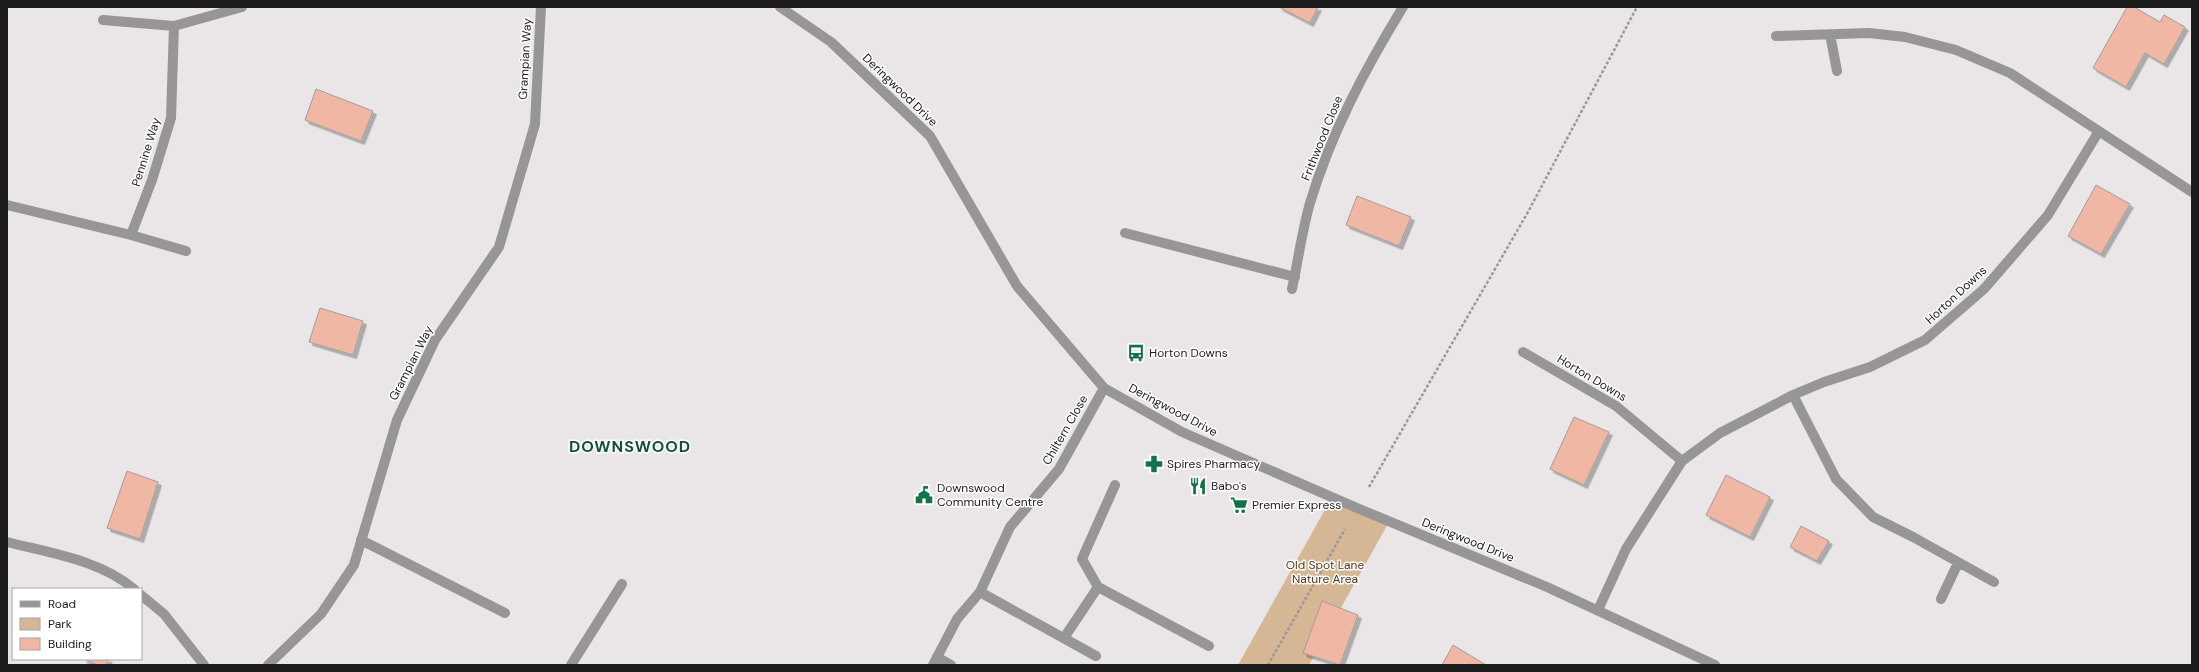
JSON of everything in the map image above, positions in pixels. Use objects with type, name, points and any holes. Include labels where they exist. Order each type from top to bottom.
[{"type":"street","points":[[103,20],[174,26],[242,7]]},
{"type":"street","name":"Grampian Way","points":[[268,665],[321,614],[354,565],[397,420],[435,340],[500,247],[535,124],[541,7]]},
{"type":"street","name":"Deringwood Drive","points":[[780,7],[831,42],[930,136],[1017,286],[1104,388],[1182,432],[1598,610],[1715,665]]},
{"type":"street","name":"Frithwood Close","points":[[1292,289],[1310,204],[1344,112],[1380,44],[1403,7]]},
{"type":"street","name":"Pennine Way","points":[[131,235],[152,180],[171,118],[174,26]]},
{"type":"street","points":[[1776,36],[1869,33],[1905,37],[1956,50],[2010,73],[2192,192]]},
{"type":"street","points":[[1830,34],[1838,71]]},
{"type":"street","name":"Horton Downs","points":[[1598,610],[1626,549],[1682,461],[1720,433],[1792,395],[1824,382],[1870,367],[1925,340],[1984,289],[2048,215],[2099,131]]},
{"type":"street","points":[[7,205],[131,235],[186,251]]},
{"type":"street","points":[[1125,232],[1295,277]]},
{"type":"street","name":"Horton Downs","points":[[1523,352],[1616,406],[1682,461]]},
{"type":"street","name":"Chiltern Close","points":[[935,661],[957,619],[980,592],[1010,527],[1059,469],[1104,388]]},
{"type":"street","points":[[1792,395],[1836,479],[1873,517],[1913,537],[1994,582]]},
{"type":"street","points":[[1115,485],[1082,559],[1098,587],[1209,646]]},
{"type":"street","points":[[361,540],[505,613]]},
{"type":"street","points":[[7,542],[76,559],[122,578],[133,588]]},
{"type":"street","points":[[1941,599],[1958,563]]},
{"type":"street","points":[[571,665],[622,584]]},
{"type":"street","points":[[1064,638],[1098,587]]},
{"type":"street","points":[[980,592],[1096,656]]},
{"type":"street","points":[[142,596],[164,614],[204,665]]},
{"type":"street","points":[[935,661],[951,665]]},
{"type":"path","points":[[1268,665],[1528,212],[1637,7]]},
{"type":"green space","name":"Old Spot Lane Nature Area","points":[[1332,497],[1389,522],[1309,665],[1238,665]]},
{"type":"building","points":[[1279,7],[1318,7],[1310,23]]},
{"type":"building","points":[[2127,7],[2134,7],[2160,22],[2164,15],[2185,27],[2164,64],[2145,53],[2126,87],[2093,68]]},
{"type":"building","points":[[316,89],[373,111],[361,141],[305,120]]},
{"type":"building","points":[[2096,185],[2130,204],[2101,254],[2068,236]]},
{"type":"building","points":[[1357,196],[1411,217],[1399,246],[1346,225]]},
{"type":"building","points":[[320,308],[363,321],[353,355],[309,342]]},
{"type":"building","points":[[1574,417],[1609,432],[1584,485],[1550,469]]},
{"type":"building","points":[[127,471],[158,482],[140,539],[107,528]]},
{"type":"building","points":[[1726,475],[1770,497],[1750,537],[1706,515]]},
{"type":"building","points":[[1801,526],[1829,541],[1817,561],[1790,547]]},
{"type":"building","points":[[1322,601],[1358,615],[1340,665],[1303,653]]},
{"type":"building","points":[[1453,645],[1486,665],[1442,665]]},
{"type":"building","points":[[86,660],[108,660],[106,665],[98,665]]},
{"type":"place","name":"Horton Downs","points":[[1136,353]]},
{"type":"place","name":"Spires Pharmacy","points":[[1154,464]]},
{"type":"place","name":"Babo's","points":[[1198,486]]},
{"type":"place","name":"Downswood Community Centre","points":[[924,495]]},
{"type":"place","name":"Premier Express","points":[[1239,505]]},
{"type":"district","name":"DOWNSWOOD","points":[[630,446]]}]
